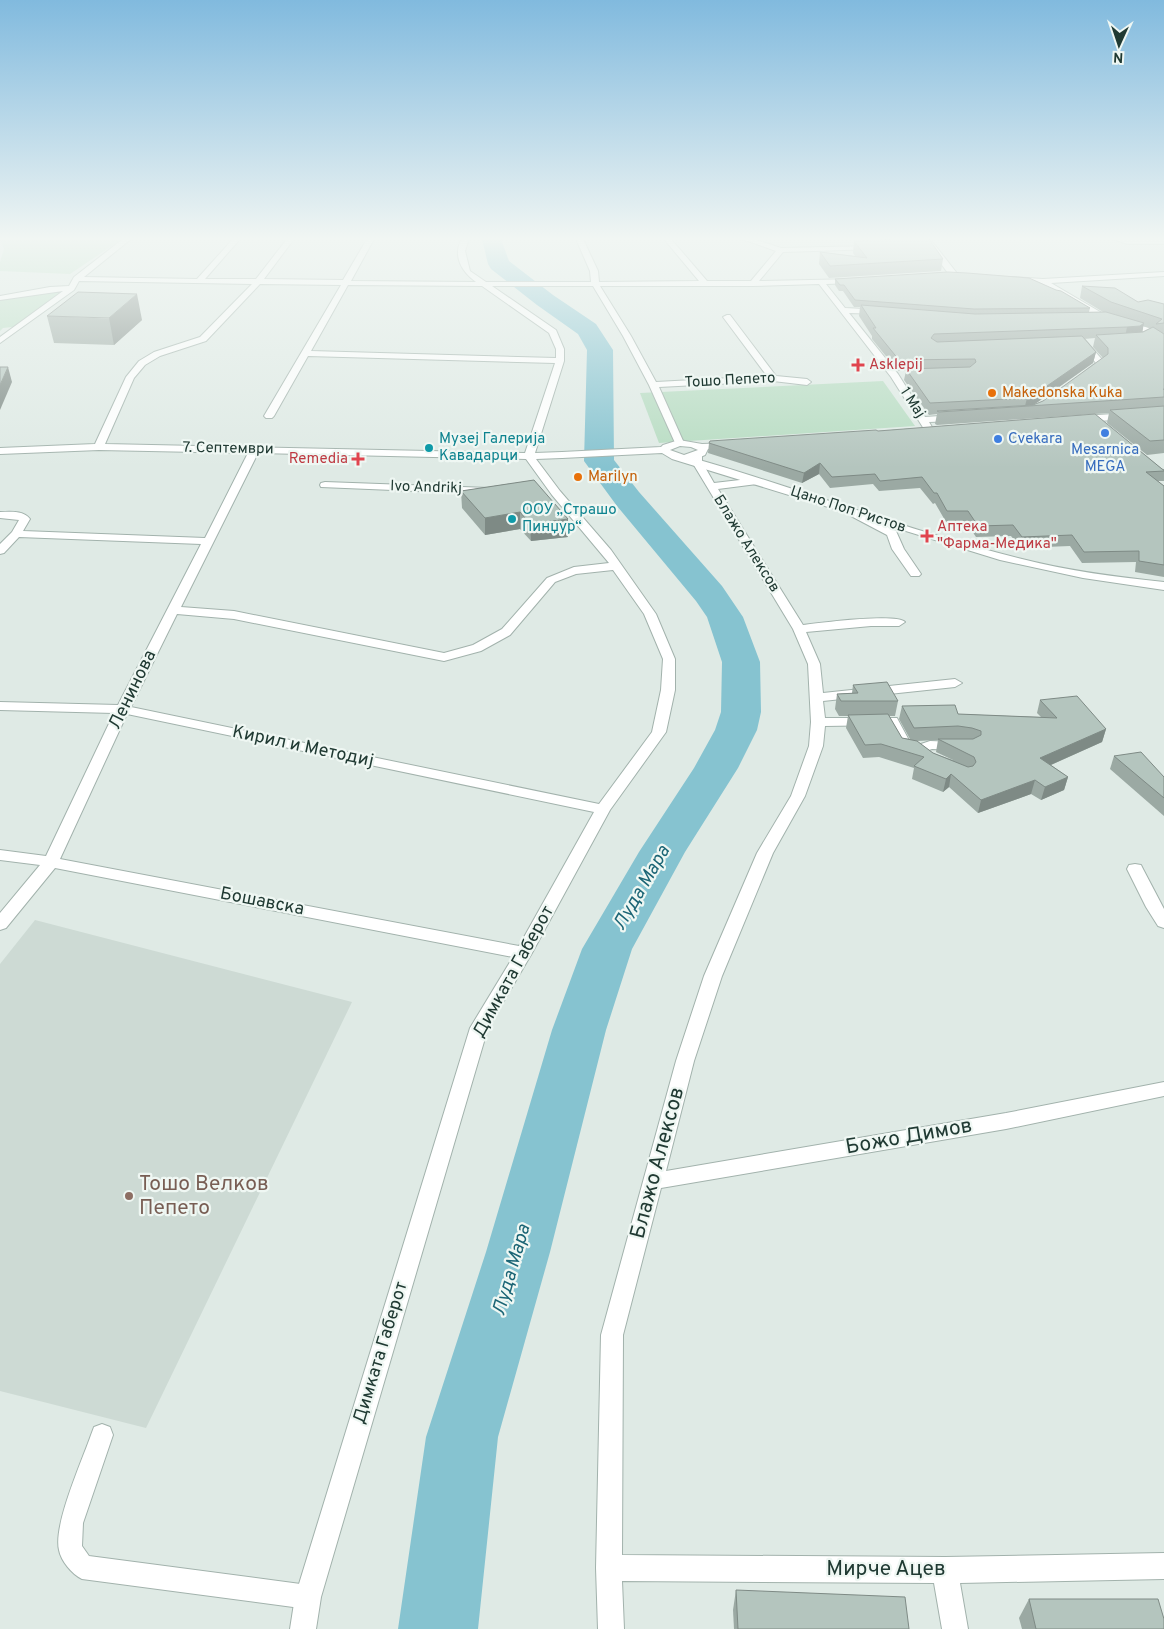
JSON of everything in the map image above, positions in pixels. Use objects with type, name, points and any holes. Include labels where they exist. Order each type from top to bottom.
[{"type":"street","points":[[0,341],[35,315]]},
{"type":"street","points":[[99,447],[130,377],[142,363],[157,354],[203,339],[226,315]]},
{"type":"street","points":[[269,416],[327,315]]},
{"type":"street","points":[[528,315],[553,332],[560,349],[560,361],[529,456]]},
{"type":"street","points":[[614,315],[653,385],[679,443]]},
{"type":"street","name":"1 Maj","points":[[847,315],[899,376],[923,420],[924,430],[958,428]]},
{"type":"street","points":[[1099,315],[1153,332],[1140,340]]},
{"type":"street","points":[[727,317],[773,378]]},
{"type":"street","points":[[1086,319],[1104,318]]},
{"type":"street","points":[[1082,377],[1101,363],[1077,342],[1099,342]]},
{"type":"street","points":[[305,353],[560,361]]},
{"type":"street","name":"Тошо Пепето","points":[[653,385],[773,378],[807,382]]},
{"type":"street","points":[[1075,420],[1164,414]]},
{"type":"street","points":[[923,420],[969,418]]},
{"type":"street","points":[[1094,418],[1108,430]]},
{"type":"street","points":[[694,456],[691,444],[679,443],[670,445],[665,450],[673,456],[694,456],[738,444]]},
{"type":"street","name":"7. Септември","points":[[0,451],[99,447],[529,456],[665,450]]},
{"type":"street","name":"Ленинова","points":[[0,924],[51,862],[122,709],[254,449]]},
{"type":"street","name":"Димката Габерот","points":[[303,1629],[308,1596],[479,1028],[524,953],[603,809],[659,732],[668,690],[669,660],[650,614],[607,552],[551,493],[529,456]]},
{"type":"street","name":"Цано Поп Ристов","points":[[694,456],[757,481],[855,514],[1004,558],[1096,578],[1164,586]]},
{"type":"street","name":"Блажо Алексов","points":[[611,1629],[609,1568],[612,1335],[685,1061],[713,976],[765,853],[798,796],[816,746],[818,722],[818,698],[814,664],[798,629],[694,456]]},
{"type":"street","points":[[711,487],[757,481]]},
{"type":"street","name":"Ivo Andrikj","points":[[325,485],[498,491]]},
{"type":"street","points":[[855,514],[892,533],[898,549],[914,574]]},
{"type":"street","points":[[0,515],[22,516],[25,519],[16,534],[0,550]]},
{"type":"street","points":[[16,534],[208,541]]},
{"type":"street","points":[[173,610],[234,615],[444,657],[477,648],[506,632],[551,580],[561,574],[577,570],[616,566]]},
{"type":"street","points":[[798,629],[871,622],[899,622]]},
{"type":"street","points":[[818,698],[955,683]]},
{"type":"street","name":"Кирил и Методиј","points":[[0,706],[122,709],[603,809]]},
{"type":"street","points":[[818,722],[892,721],[905,746],[920,748],[930,745],[970,746]]},
{"type":"street","points":[[920,748],[936,761]]},
{"type":"street","name":"Бошавска","points":[[0,855],[51,862],[524,953]]},
{"type":"street","points":[[1135,869],[1154,907],[1164,922]]},
{"type":"street","name":"Божо Димов","points":[[654,1181],[1006,1120],[1164,1089]]},
{"type":"street","name":"Мирче Ацев","points":[[609,1568],[945,1570],[1164,1566]]},
{"type":"street","points":[[945,1570],[955,1629]]},
{"type":"lane","points":[[102,1435],[72,1523],[70,1549],[82,1568],[308,1596]]},
{"type":"shaded area","name":"Тошо Велков Пепето","points":[[35,920],[352,1002],[146,1428],[0,1391],[0,964]]},
{"type":"green space","points":[[0,315],[35,315],[21,326],[3,328],[0,331]]},
{"type":"green space","points":[[883,381],[915,426],[659,443],[640,393]]},
{"type":"building","points":[[48,315],[112,315],[109,318],[47,316]]},
{"type":"building","points":[[868,315],[1116,315],[1144,323],[1140,326],[1127,327],[934,334],[931,338],[937,342],[1082,336],[1096,352],[1027,398],[930,403],[906,369],[970,367],[976,362],[975,359],[899,360],[873,328],[876,328]]},
{"type":"building","points":[[1150,315],[1164,315],[1164,323],[1156,324],[1162,319]]},
{"type":"building","points":[[1153,327],[1164,334],[1164,397],[937,411],[1033,405],[1043,401],[1108,354],[1108,348],[1096,335],[1143,332]]},
{"type":"building","points":[[0,367],[8,367],[0,385]]},
{"type":"building","points":[[1164,406],[1164,440],[1150,441],[1110,410]]},
{"type":"building","points":[[1095,414],[1164,470],[1146,472],[1164,486],[1164,565],[1139,561],[1139,551],[1084,552],[1072,535],[1022,537],[1013,525],[978,526],[968,511],[947,511],[937,493],[934,493],[922,477],[880,481],[875,474],[832,477],[820,463],[804,473],[709,443],[710,441],[878,431]]},
{"type":"building","points":[[534,480],[568,519],[530,524],[520,512],[485,518],[461,491]]},
{"type":"building","points":[[887,682],[898,701],[841,701],[837,694],[858,693],[853,685]]},
{"type":"building","points":[[1077,696],[1106,729],[1040,758],[1068,777],[1045,787],[1035,780],[981,800],[951,774],[946,779],[914,766],[924,757],[881,744],[865,745],[848,715],[888,714],[902,738],[917,741],[933,753],[968,767],[973,766],[976,762],[974,757],[938,739],[973,739],[981,735],[981,731],[958,726],[914,728],[902,706],[955,705],[958,714],[1057,718],[1040,700]]},
{"type":"building","points":[[1141,752],[1164,777],[1164,798],[1114,756]]},
{"type":"building","points":[[736,1590],[905,1597],[909,1629],[738,1629]]},
{"type":"building","points":[[1029,1599],[1158,1599],[1164,1619],[1164,1629],[1036,1629]]},
{"type":"waterway","name":"Луда Мара","points":[[438,1629],[462,1437],[518,1252],[579,1030],[607,949],[662,852],[716,768],[736,730],[741,712],[741,662],[725,617],[709,594],[628,499],[599,461],[600,350],[587,329],[567,315]]},
{"type":"place","name":"Asklepij","points":[[858,365]]},
{"type":"place","name":"Makedonska Kuka","points":[[992,393]]},
{"type":"place","name":"Mesarnica MEGA","points":[[1105,433]]},
{"type":"place","name":"Cvekara","points":[[998,439]]},
{"type":"place","name":"Музеј Галерија Кавадарци","points":[[429,448]]},
{"type":"place","name":"Remedia","points":[[358,459]]},
{"type":"place","name":"Marilyn","points":[[578,477]]},
{"type":"place","name":"ООУ „Страшо Пинџур“","points":[[512,519]]},
{"type":"place","name":"Аптека \"Фарма-Медика\"","points":[[927,536]]},
{"type":"place","name":"Тошо Велков Пепето","points":[[129,1196]]}]
